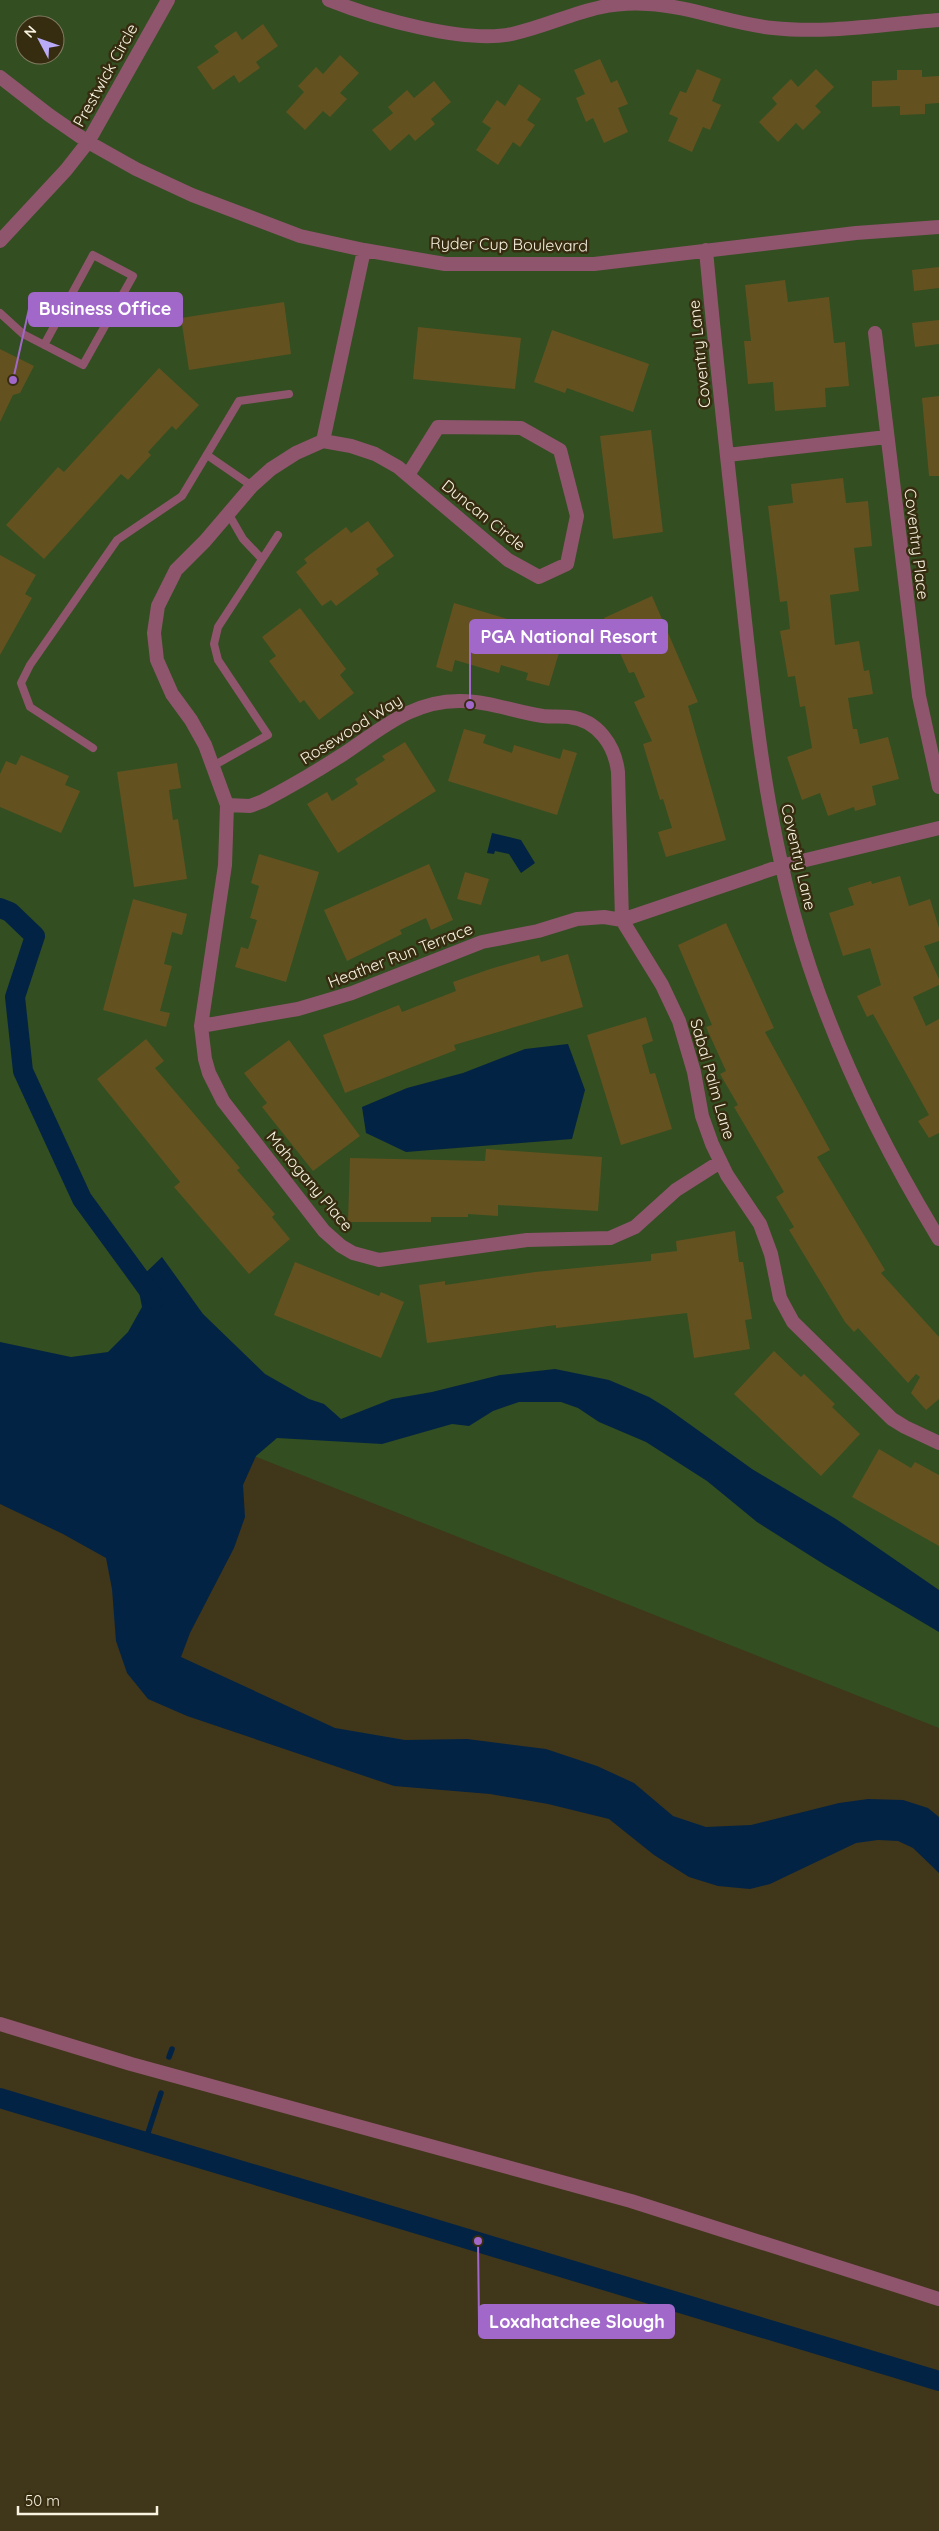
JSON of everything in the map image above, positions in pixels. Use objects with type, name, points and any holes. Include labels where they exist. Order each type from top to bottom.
[{"type":"street","name":"Prestwick Circle","points":[[0,242],[66,170],[88,142],[168,0]]},
{"type":"street","points":[[329,0],[367,14],[458,35],[484,37],[510,34],[586,9],[616,4],[647,4],[677,7],[773,28],[807,29],[939,20]]},
{"type":"street","name":"Ryder Cup Boulevard","points":[[0,77],[88,142],[136,169],[242,215],[300,236],[364,250],[445,264],[594,264],[856,233],[939,227]]},
{"type":"street","points":[[228,805],[213,766],[191,720],[172,694],[162,675],[157,660],[154,633],[158,606],[168,581],[252,486],[272,469],[296,453],[323,441],[364,250]]},
{"type":"street","name":"Coventry Lane","points":[[706,250],[726,455],[759,748],[781,866],[816,987],[843,1055],[873,1122],[907,1186],[939,1238]]},
{"type":"street","name":"Coventry Place","points":[[875,333],[886,437],[919,696],[939,788]]},
{"type":"street","name":"Duncan Circle","points":[[323,441],[351,446],[375,454],[408,475],[508,560],[539,577],[567,564],[577,516],[560,450],[529,432],[521,428],[438,427],[408,475]]},
{"type":"street","points":[[726,455],[886,437]]},
{"type":"street","name":"Rosewood Way","points":[[228,805],[250,806],[263,801],[321,768],[402,714],[430,704],[474,702],[544,716],[571,717],[596,728],[611,746],[616,758],[622,920]]},
{"type":"street","name":"Mahogany Place","points":[[228,805],[225,865],[203,1003],[202,1044],[210,1074],[232,1113],[324,1231],[341,1246],[366,1258],[393,1260],[526,1240],[610,1238],[635,1228],[676,1190],[720,1162]]},
{"type":"street","points":[[781,866],[939,828]]},
{"type":"street","name":"Heather Run Terrace","points":[[202,1026],[298,1009],[352,993],[482,942],[538,931],[577,919],[604,917],[622,920],[781,866]]},
{"type":"street","name":"Sabal Palm Lane","points":[[622,920],[662,985],[679,1021],[694,1072],[702,1116],[720,1162],[760,1224],[771,1254],[780,1298],[793,1322],[892,1419],[918,1434],[939,1443]]},
{"type":"street","points":[[0,2024],[130,2064],[631,2201],[939,2298]]},
{"type":"lane","points":[[0,313],[24,334],[44,345],[83,365],[133,276],[93,254],[44,345]]},
{"type":"lane","points":[[93,748],[30,707],[21,683],[30,665],[117,540],[182,496],[239,401],[289,394]]},
{"type":"lane","points":[[207,455],[252,486]]},
{"type":"lane","points":[[228,513],[243,539],[262,559]]},
{"type":"lane","points":[[213,766],[268,734],[218,660],[214,644],[218,627],[278,534]]},
{"type":"green space","points":[[0,0],[939,0],[939,1728],[0,1355]]},
{"type":"water","points":[[492,833],[521,840],[535,863],[521,873],[509,854],[495,851],[494,854],[487,853]]},
{"type":"water","points":[[568,1044],[585,1090],[572,1139],[406,1152],[366,1133],[362,1107],[407,1088],[463,1073],[525,1049]]},
{"type":"water","points":[[162,1257],[203,1314],[265,1374],[309,1399],[324,1404],[341,1419],[392,1399],[432,1392],[500,1375],[555,1369],[609,1380],[649,1397],[667,1408],[752,1469],[836,1519],[939,1590],[939,1632],[825,1565],[757,1522],[707,1481],[646,1442],[599,1422],[578,1408],[561,1402],[519,1402],[493,1411],[469,1426],[452,1424],[382,1444],[277,1438],[256,1456],[243,1485],[245,1517],[234,1548],[190,1633],[181,1657],[335,1728],[405,1740],[467,1739],[546,1749],[597,1766],[634,1783],[673,1816],[706,1827],[751,1825],[839,1803],[868,1799],[903,1800],[928,1808],[939,1817],[939,1873],[913,1848],[898,1841],[878,1840],[856,1843],[770,1884],[750,1889],[718,1886],[689,1877],[654,1855],[609,1819],[548,1804],[490,1794],[394,1786],[187,1716],[148,1699],[127,1673],[116,1641],[112,1589],[106,1558],[63,1534],[0,1504],[0,1342],[71,1357],[108,1352],[128,1332],[142,1307],[137,1281]]},
{"type":"building","points":[[263,24],[278,46],[256,62],[260,68],[239,83],[234,75],[213,90],[197,67],[219,52],[214,46],[236,31],[242,40]]},
{"type":"building","points":[[340,55],[359,73],[340,93],[347,99],[330,117],[323,111],[305,130],[286,112],[304,92],[298,86],[316,67],[323,74]]},
{"type":"building","points":[[600,59],[611,83],[617,80],[628,104],[618,108],[628,132],[604,143],[593,118],[586,122],[576,98],[585,94],[574,70]]},
{"type":"building","points":[[697,69],[721,79],[712,101],[721,105],[710,130],[703,127],[692,152],[668,141],[678,118],[669,114],[680,91],[686,93]]},
{"type":"building","points":[[816,69],[834,87],[815,106],[821,112],[803,130],[796,123],[778,142],[759,122],[777,104],[772,98],[791,79],[798,87]]},
{"type":"building","points":[[897,70],[922,70],[922,77],[939,76],[939,103],[925,104],[925,114],[900,115],[900,106],[872,107],[872,81],[897,80]]},
{"type":"building","points":[[434,81],[451,102],[431,119],[435,124],[415,141],[409,134],[390,151],[372,130],[393,113],[388,107],[407,90],[414,98]]},
{"type":"building","points":[[519,84],[541,99],[527,120],[535,125],[520,147],[513,142],[498,165],[476,150],[491,128],[482,122],[497,100],[505,106]]},
{"type":"building","points":[[939,267],[939,288],[914,291],[912,270]]},
{"type":"building","points":[[785,280],[788,302],[829,297],[834,343],[845,342],[849,386],[825,388],[826,407],[775,411],[773,382],[748,384],[744,341],[751,341],[745,285]]},
{"type":"building","points":[[284,302],[291,354],[189,370],[181,318]]},
{"type":"building","points":[[939,320],[939,344],[915,347],[912,323]]},
{"type":"building","points":[[418,327],[521,338],[515,389],[413,379]]},
{"type":"building","points":[[552,330],[649,364],[633,412],[567,388],[565,393],[534,382]]},
{"type":"building","points":[[0,349],[34,366],[20,393],[13,395],[0,422]]},
{"type":"building","points":[[159,368],[199,405],[176,430],[172,426],[148,452],[151,455],[128,480],[121,474],[44,559],[6,525],[58,467],[64,472]]},
{"type":"building","points":[[939,396],[939,476],[929,476],[922,398]]},
{"type":"building","points":[[651,430],[663,532],[613,539],[600,436]]},
{"type":"building","points":[[843,478],[846,503],[868,501],[872,546],[854,548],[859,591],[830,595],[835,645],[859,641],[864,671],[869,670],[873,694],[848,698],[853,729],[857,729],[860,744],[888,737],[899,779],[872,786],[876,805],[855,811],[854,807],[828,816],[820,793],[802,800],[787,757],[812,748],[805,706],[800,707],[795,676],[788,677],[780,631],[790,629],[787,601],[780,602],[768,506],[793,503],[791,484]]},
{"type":"building","points":[[368,521],[394,556],[376,569],[379,574],[336,606],[331,600],[322,606],[296,572],[307,563],[304,559],[346,527],[351,533]]},
{"type":"building","points":[[0,555],[36,575],[25,594],[32,598],[0,655]]},
{"type":"building","points":[[652,596],[698,702],[688,706],[726,840],[666,857],[658,832],[672,828],[663,799],[660,800],[643,744],[652,741],[634,702],[645,697],[634,672],[629,673],[604,618]]},
{"type":"building","points":[[454,603],[564,636],[549,686],[526,680],[528,673],[501,665],[499,673],[455,660],[452,672],[436,667]]},
{"type":"building","points":[[300,608],[346,669],[340,675],[354,693],[319,720],[304,700],[300,703],[269,661],[276,656],[262,637]]},
{"type":"building","points":[[464,729],[486,735],[483,743],[512,753],[514,745],[560,759],[563,749],[577,753],[557,815],[448,781]]},
{"type":"building","points":[[405,742],[436,791],[338,853],[307,804],[327,792],[332,801],[358,784],[355,779],[385,760],[382,756]]},
{"type":"building","points":[[21,755],[69,776],[65,785],[80,791],[61,833],[0,807],[0,774],[6,761],[16,765]]},
{"type":"building","points":[[177,763],[181,788],[169,790],[173,820],[178,819],[187,879],[134,887],[117,772]]},
{"type":"building","points":[[259,854],[319,872],[286,982],[235,967],[241,947],[248,949],[257,920],[250,918],[259,886],[251,883]]},
{"type":"building","points":[[429,864],[453,920],[431,930],[426,918],[400,930],[402,934],[347,961],[324,910]]},
{"type":"building","points":[[465,872],[489,879],[481,905],[457,899]]},
{"type":"building","points":[[900,876],[909,906],[930,899],[939,928],[939,941],[924,946],[939,979],[939,985],[913,997],[926,1026],[939,1019],[939,1133],[929,1138],[918,1121],[929,1115],[873,1014],[867,1017],[857,996],[881,985],[870,948],[843,956],[829,913],[854,905],[848,888],[871,881],[872,884]]},
{"type":"building","points":[[133,899],[187,914],[182,935],[172,932],[164,964],[172,966],[160,1011],[170,1013],[166,1027],[103,1010]]},
{"type":"building","points":[[726,923],[774,1028],[765,1032],[830,1150],[817,1157],[885,1270],[881,1273],[939,1337],[939,1399],[926,1410],[911,1393],[920,1377],[916,1374],[908,1383],[858,1328],[854,1332],[845,1322],[789,1230],[794,1227],[776,1197],[784,1192],[734,1107],[738,1105],[720,1074],[726,1071],[706,1027],[712,1025],[678,945]]},
{"type":"building","points":[[568,954],[583,1007],[454,1045],[456,1050],[345,1093],[323,1035],[399,1005],[402,1012],[456,991],[453,982],[490,969],[539,955],[541,962]]},
{"type":"building","points":[[646,1017],[653,1041],[642,1045],[650,1074],[655,1073],[672,1129],[621,1145],[587,1035]]},
{"type":"building","points":[[146,1039],[164,1061],[155,1068],[240,1168],[237,1170],[275,1214],[272,1217],[290,1239],[249,1274],[174,1187],[180,1182],[97,1079]]},
{"type":"building","points":[[289,1040],[360,1136],[313,1171],[262,1107],[267,1103],[244,1073]]},
{"type":"building","points":[[486,1149],[602,1157],[598,1211],[498,1205],[498,1216],[468,1214],[468,1217],[431,1217],[431,1222],[348,1222],[350,1158],[485,1161]]},
{"type":"building","points":[[735,1231],[739,1262],[743,1262],[752,1319],[745,1320],[750,1349],[694,1358],[687,1313],[556,1328],[556,1325],[427,1343],[419,1285],[445,1281],[445,1285],[535,1272],[651,1261],[651,1254],[677,1251],[676,1241]]},
{"type":"building","points":[[295,1262],[379,1296],[381,1292],[404,1302],[381,1358],[274,1315]]},
{"type":"building","points":[[774,1351],[801,1377],[804,1374],[835,1404],[832,1407],[860,1434],[821,1476],[734,1394]]},
{"type":"building","points":[[879,1449],[911,1468],[915,1462],[939,1475],[939,1546],[852,1497]]},
{"type":"waterway","points":[[0,908],[10,912],[35,936],[15,997],[23,1071],[82,1199],[155,1299]]},
{"type":"waterway","points":[[169,2057],[172,2049]]},
{"type":"waterway","points":[[145,2142],[161,2093]]},
{"type":"waterway","points":[[0,2098],[939,2381]]},
{"type":"place","name":"Business Office","points":[[13,380]]},
{"type":"place","name":"PGA National Resort","points":[[470,705]]},
{"type":"place","name":"Loxahatchee Slough","points":[[478,2241]]}]
